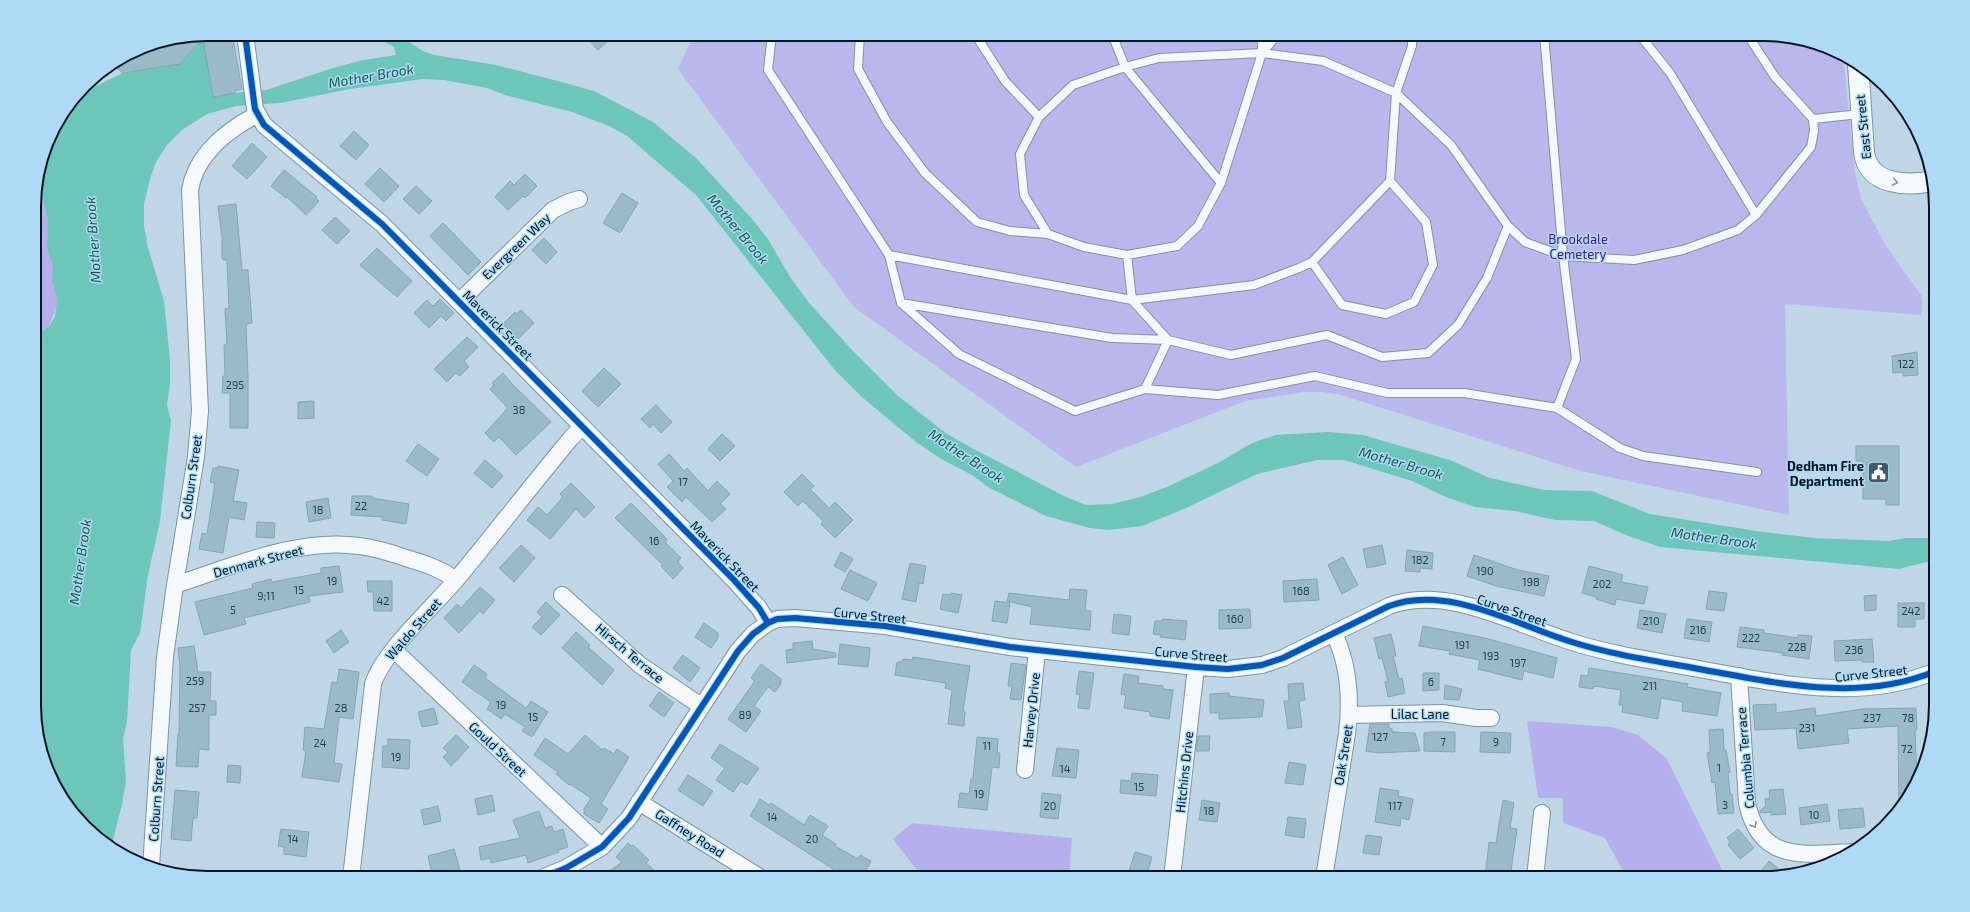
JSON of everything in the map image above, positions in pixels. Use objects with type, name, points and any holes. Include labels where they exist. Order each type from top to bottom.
[{"type":"street","points":[[246,41],[256,112]]},
{"type":"street","name":"East Street","points":[[1858,71],[1864,157],[1868,165],[1876,175],[1886,180],[1902,183],[1927,181]]},
{"type":"street","name":"Maverick Street","points":[[256,112],[268,129],[382,224],[738,584],[757,606],[768,623]]},
{"type":"street","name":"Colburn Street","points":[[151,861],[164,669],[175,585],[196,457],[200,411],[200,382],[190,200],[192,181],[198,166],[208,151],[256,112]]},
{"type":"street","name":"Evergreen Way","points":[[459,302],[553,210],[568,202],[579,200]]},
{"type":"street","name":"Waldo Street","points":[[352,871],[373,684],[377,674],[394,650],[456,580],[571,438],[582,427]]},
{"type":"street","name":"Denmark Street","points":[[175,585],[296,548],[336,545],[357,545],[394,554],[442,570],[456,580]]},
{"type":"street","name":"Hirsch Terrace","points":[[562,595],[645,668],[701,706]]},
{"type":"street","name":"Curve Street","points":[[573,871],[602,848],[629,818],[738,651],[753,634],[768,623],[777,619],[795,618],[885,626],[1037,650],[1228,669],[1262,665],[1283,658],[1398,603],[1415,600],[1438,600],[1480,610],[1586,647],[1793,685],[1840,689],[1903,683],[1929,674]]},
{"type":"street","name":"Oak Street","points":[[1325,871],[1348,734],[1349,715],[1348,689],[1343,659],[1334,634]]},
{"type":"street","name":"Gould Street","points":[[394,650],[602,848]]},
{"type":"street","name":"Harvey Drive","points":[[1025,770],[1037,650]]},
{"type":"street","name":"Hitchins Drive","points":[[1173,871],[1196,667]]},
{"type":"street","name":"Columbia Terrace","points":[[1739,676],[1747,803],[1751,820],[1760,834],[1777,847],[1793,854],[1839,852]]},
{"type":"street","name":"Lilac Lane","points":[[1349,715],[1442,713],[1476,718],[1491,718]]},
{"type":"street","name":"Gaffney Road","points":[[639,802],[750,871]]},
{"type":"street","points":[[1536,871],[1542,813]]},
{"type":"lane","points":[[771,41],[768,70],[889,255],[901,303],[959,354],[1076,411],[1146,389],[1218,395],[1315,376],[1387,393],[1464,393],[1557,408],[1620,448],[1643,456],[1757,472]]},
{"type":"lane","points":[[860,41],[858,69],[887,122],[925,173],[977,222],[1010,230],[1048,234],[1084,247],[1127,255],[1177,246],[1198,226],[1221,183],[1262,53],[1262,41]]},
{"type":"lane","points":[[980,41],[1005,80],[1039,117]]},
{"type":"lane","points":[[1115,41],[1125,67],[1221,183]]},
{"type":"lane","points":[[1262,53],[1272,41]]},
{"type":"lane","points":[[889,255],[1132,300],[1254,285],[1312,262],[1390,181],[1396,93],[1412,46],[1412,41]]},
{"type":"lane","points":[[1545,41],[1563,256],[1576,359],[1557,408]]},
{"type":"lane","points":[[1645,41],[1670,73],[1756,215]]},
{"type":"lane","points":[[1048,234],[1024,195],[1020,154],[1039,117],[1073,85],[1125,67],[1159,58],[1262,53],[1323,61],[1396,93],[1450,145],[1508,226],[1525,242],[1563,256],[1634,260],[1683,250],[1738,230],[1756,215],[1810,147],[1814,131],[1813,119],[1774,77],[1751,41]]},
{"type":"lane","points":[[1813,119],[1860,114]]},
{"type":"lane","points":[[1312,262],[1342,305],[1386,314],[1414,302],[1433,265],[1426,222],[1390,181]]},
{"type":"lane","points":[[901,303],[1112,338],[1168,340],[1231,355],[1327,335],[1382,357],[1428,353],[1458,325],[1487,278],[1508,226]]},
{"type":"lane","points":[[1127,255],[1132,300],[1168,340]]},
{"type":"lane","points":[[1146,389],[1168,340]]},
{"type":"green space","name":"Brookdale Cemetery","points":[[691,41],[1785,42],[1816,50],[1844,62],[1855,173],[1861,199],[1886,246],[1921,295],[1921,315],[1785,304],[1789,515],[1581,471],[1341,395],[1323,392],[1305,392],[1245,401],[1076,467],[854,307],[678,69]]},
{"type":"shaded area","points":[[42,186],[48,221],[48,241],[59,287],[56,308],[49,326],[41,338]]},
{"type":"shaded area","points":[[1527,721],[1612,727],[1638,735],[1667,759],[1723,871],[1623,871],[1605,838],[1563,823],[1563,798],[1538,798]]},
{"type":"shaded area","points":[[912,823],[1072,838],[1070,871],[918,871],[893,839]]},
{"type":"water","name":"Mother Brook","points":[[201,41],[210,41],[234,93],[266,90],[333,68],[363,60],[396,55],[394,47],[380,41],[408,41],[423,51],[434,55],[496,65],[594,91],[653,122],[697,159],[753,220],[768,239],[790,277],[810,304],[853,351],[898,396],[947,434],[1064,496],[1086,505],[1112,504],[1140,497],[1167,487],[1218,463],[1252,443],[1276,435],[1327,432],[1363,435],[1450,460],[1490,478],[1544,490],[1592,491],[1650,514],[1756,531],[1814,538],[1889,541],[1905,538],[1929,538],[1929,562],[1899,569],[1660,547],[1626,535],[1594,521],[1555,520],[1515,511],[1475,507],[1446,497],[1412,481],[1344,460],[1317,460],[1257,474],[1184,509],[1142,526],[1107,530],[1090,528],[1046,516],[988,487],[972,475],[941,459],[916,442],[863,398],[834,369],[696,195],[627,136],[609,126],[572,112],[505,95],[487,88],[444,80],[423,79],[350,89],[280,103],[236,106],[207,114],[182,130],[167,145],[156,162],[144,203],[144,226],[148,248],[164,301],[170,360],[170,383],[167,405],[171,420],[160,521],[148,575],[140,633],[131,650],[127,722],[123,738],[126,782],[112,841],[98,830],[82,814],[63,788],[50,758],[42,727],[41,333],[49,326],[55,317],[57,299],[52,279],[53,265],[47,248],[48,221],[42,190],[47,164],[58,134],[75,106],[92,88],[123,73],[180,64]]},
{"type":"building","points":[[201,41],[180,64],[123,73],[117,68],[143,54],[175,44]]},
{"type":"building","points":[[203,41],[233,41],[242,89],[235,91],[235,93],[213,97]]},
{"type":"building","points":[[590,41],[608,41],[598,50]]},
{"type":"building","points":[[354,131],[369,145],[356,160],[340,146]]},
{"type":"building","points":[[252,143],[267,157],[247,179],[232,166]]},
{"type":"building","points":[[380,168],[399,186],[384,202],[365,184]]},
{"type":"building","points":[[284,170],[317,197],[316,198],[319,201],[306,215],[287,197],[286,198],[271,186]]},
{"type":"building","points":[[525,174],[537,186],[525,198],[523,196],[508,210],[495,197],[510,181],[514,185]]},
{"type":"building","points":[[416,186],[432,201],[419,214],[403,199]]},
{"type":"building","points":[[622,193],[638,203],[620,233],[603,223]]},
{"type":"building","points":[[236,204],[242,270],[248,270],[252,323],[246,324],[248,428],[230,428],[230,393],[222,393],[223,376],[225,376],[224,345],[227,344],[225,309],[229,308],[227,260],[223,260],[222,256],[222,238],[218,206]]},
{"type":"building","points":[[335,217],[350,231],[337,244],[322,230]]},
{"type":"building","points":[[443,223],[481,262],[468,275],[430,236]]},
{"type":"building","points":[[544,238],[557,252],[546,264],[532,250]]},
{"type":"building","points":[[377,248],[412,281],[397,297],[360,265]]},
{"type":"building","points":[[440,299],[454,313],[446,321],[441,316],[429,328],[414,313],[427,300],[433,306]]},
{"type":"building","points":[[521,310],[534,323],[518,339],[503,324],[515,312],[516,314]]},
{"type":"building","points":[[467,337],[478,347],[464,361],[469,367],[460,376],[456,373],[447,382],[434,369]]},
{"type":"building","points":[[1917,352],[1918,375],[1903,376],[1903,372],[1893,373],[1892,356]]},
{"type":"building","points":[[604,368],[621,384],[598,407],[582,391]]},
{"type":"building","points":[[503,373],[513,385],[551,422],[516,455],[499,437],[494,442],[485,433],[508,408],[490,389],[494,385],[492,383]]},
{"type":"building","points":[[314,401],[314,418],[298,419],[298,402]]},
{"type":"building","points":[[656,405],[672,422],[661,433],[653,424],[650,428],[641,419]]},
{"type":"building","points":[[722,434],[735,446],[720,461],[708,449]]},
{"type":"building","points":[[418,444],[439,459],[427,476],[406,461]]},
{"type":"building","points":[[1856,446],[1899,446],[1899,505],[1886,505],[1886,499],[1863,499],[1863,461],[1856,461]]},
{"type":"building","points":[[669,454],[684,471],[687,468],[708,491],[717,481],[730,494],[720,504],[726,509],[712,522],[686,497],[682,502],[667,487],[673,481],[658,464]]},
{"type":"building","points":[[485,460],[503,476],[492,488],[474,473]]},
{"type":"building","points":[[218,466],[239,470],[233,501],[247,503],[244,520],[229,517],[223,553],[199,549],[202,533],[207,534],[215,483],[210,482],[213,468],[218,468]]},
{"type":"building","points":[[802,474],[814,486],[810,489],[829,508],[835,502],[853,520],[835,538],[821,524],[823,521],[803,501],[798,506],[784,492]]},
{"type":"building","points":[[571,483],[595,507],[584,518],[576,509],[550,539],[527,520],[538,507],[547,515],[563,497],[560,494]]},
{"type":"building","points":[[352,496],[372,496],[372,498],[409,504],[406,524],[382,520],[383,517],[351,515]]},
{"type":"building","points":[[328,498],[331,518],[309,522],[306,502]]},
{"type":"building","points":[[631,503],[667,539],[665,542],[681,558],[678,562],[683,568],[673,579],[661,566],[663,565],[615,518]]},
{"type":"building","points":[[257,522],[275,523],[274,538],[256,537]]},
{"type":"building","points":[[521,545],[535,558],[514,582],[499,568]]},
{"type":"building","points":[[1382,545],[1386,564],[1367,568],[1363,549]]},
{"type":"building","points":[[1407,550],[1433,553],[1432,569],[1420,568],[1420,572],[1405,571]]},
{"type":"building","points":[[841,552],[853,559],[845,572],[834,566]]},
{"type":"building","points":[[1474,555],[1518,570],[1549,576],[1544,596],[1496,586],[1467,576]]},
{"type":"building","points":[[1343,557],[1358,585],[1342,594],[1328,565]]},
{"type":"building","points":[[910,563],[926,566],[923,584],[919,583],[916,602],[902,599]]},
{"type":"building","points":[[339,566],[343,592],[309,596],[310,602],[244,618],[246,624],[204,635],[195,602],[253,588],[252,584],[271,579],[272,582],[321,573],[321,568]]},
{"type":"building","points":[[1589,566],[1623,575],[1621,582],[1648,587],[1644,604],[1616,599],[1615,605],[1582,593]]},
{"type":"building","points":[[850,570],[877,583],[868,601],[841,589]]},
{"type":"building","points":[[1317,579],[1319,600],[1284,602],[1283,581]]},
{"type":"building","points":[[367,581],[392,581],[392,611],[374,611],[373,592],[368,592]]},
{"type":"building","points":[[480,587],[495,600],[483,614],[480,611],[459,633],[444,618],[457,604],[461,608]]},
{"type":"building","points":[[1070,589],[1087,590],[1085,611],[1091,611],[1090,630],[1030,624],[1032,607],[1007,601],[1009,593],[1069,600]]},
{"type":"building","points":[[1709,591],[1727,593],[1724,611],[1706,609]]},
{"type":"building","points":[[951,593],[962,595],[958,613],[940,609],[943,594],[950,595]]},
{"type":"building","points":[[1876,595],[1876,610],[1865,611],[1864,596]]},
{"type":"building","points":[[995,601],[1010,603],[1007,623],[992,621]]},
{"type":"building","points":[[546,602],[560,615],[541,635],[532,627],[542,617],[537,612]]},
{"type":"building","points":[[1898,603],[1924,603],[1924,619],[1915,619],[1915,627],[1898,627]]},
{"type":"building","points":[[1250,609],[1251,628],[1219,629],[1219,610]]},
{"type":"building","points":[[1640,610],[1666,614],[1662,633],[1637,628]]},
{"type":"building","points":[[1114,614],[1131,616],[1129,635],[1112,633]]},
{"type":"building","points":[[1162,619],[1187,621],[1185,640],[1160,637],[1161,635],[1153,634],[1155,621],[1162,621]]},
{"type":"building","points":[[1687,619],[1712,622],[1709,642],[1684,638]]},
{"type":"building","points":[[704,623],[718,633],[718,638],[711,648],[695,637]]},
{"type":"building","points":[[1423,626],[1485,638],[1557,658],[1553,678],[1524,671],[1522,680],[1478,669],[1480,660],[1449,654],[1450,651],[1419,646]]},
{"type":"building","points":[[1740,627],[1764,630],[1764,633],[1798,638],[1798,635],[1812,636],[1809,659],[1782,655],[1783,653],[1737,647]]},
{"type":"building","points":[[341,630],[349,642],[334,653],[326,641]]},
{"type":"building","points":[[576,632],[590,645],[588,647],[614,670],[602,685],[562,648]]},
{"type":"building","points":[[1391,634],[1396,656],[1393,656],[1399,679],[1402,678],[1405,693],[1388,697],[1385,682],[1388,681],[1382,658],[1379,659],[1374,638]]},
{"type":"building","points":[[1872,639],[1874,662],[1862,662],[1862,660],[1835,661],[1834,641]]},
{"type":"building","points":[[812,641],[813,649],[836,653],[836,657],[787,663],[786,650],[793,649],[793,643]]},
{"type":"building","points":[[840,644],[870,648],[868,667],[838,664]]},
{"type":"building","points":[[194,646],[198,672],[211,672],[210,701],[216,701],[216,715],[209,715],[209,750],[199,749],[198,767],[176,766],[179,734],[180,666],[178,648]]},
{"type":"building","points":[[683,655],[700,668],[690,682],[673,668]]},
{"type":"building","points":[[913,657],[970,666],[963,711],[965,712],[964,726],[948,724],[952,690],[945,688],[946,683],[895,675],[897,662],[902,662],[903,659],[912,660]]},
{"type":"building","points":[[1011,663],[1026,665],[1021,700],[1010,699],[1012,686],[1008,686]]},
{"type":"building","points":[[761,664],[781,679],[781,684],[775,692],[768,687],[754,706],[761,711],[746,732],[728,719],[755,681],[751,678]]},
{"type":"building","points":[[474,665],[487,674],[485,678],[526,708],[531,701],[548,712],[532,737],[522,731],[525,727],[505,714],[501,719],[487,709],[491,702],[462,682]]},
{"type":"building","points":[[1589,668],[1688,684],[1687,687],[1721,693],[1717,716],[1682,711],[1683,702],[1661,698],[1658,719],[1622,712],[1623,705],[1619,705],[1621,690],[1594,686],[1593,689],[1579,687],[1581,675],[1588,676]]},
{"type":"building","points":[[339,669],[359,672],[353,719],[339,717],[334,763],[342,764],[339,782],[302,777],[306,751],[303,750],[305,727],[324,729],[332,682],[337,683]]},
{"type":"building","points":[[1079,671],[1094,673],[1089,709],[1078,708],[1080,695],[1076,694]]},
{"type":"building","points":[[1423,673],[1439,673],[1439,690],[1423,691]]},
{"type":"building","points":[[1124,674],[1139,676],[1138,683],[1163,686],[1163,689],[1173,690],[1169,719],[1150,716],[1150,712],[1124,708],[1126,695],[1121,694]]},
{"type":"building","points":[[1303,683],[1305,700],[1299,701],[1302,727],[1288,729],[1284,701],[1289,701],[1288,684]]},
{"type":"building","points":[[1445,685],[1462,689],[1459,700],[1444,699]]},
{"type":"building","points":[[659,692],[674,703],[664,717],[649,706]]},
{"type":"building","points":[[1229,693],[1229,696],[1264,700],[1262,717],[1219,719],[1219,713],[1210,713],[1210,694]]},
{"type":"building","points":[[1776,704],[1776,713],[1815,708],[1816,716],[1863,709],[1916,708],[1916,769],[1907,788],[1899,800],[1898,726],[1847,729],[1849,743],[1798,749],[1796,728],[1755,730],[1753,705]]},
{"type":"building","points":[[434,708],[438,724],[422,727],[418,712]]},
{"type":"building","points":[[1370,724],[1389,724],[1389,728],[1392,729],[1392,732],[1415,733],[1420,751],[1379,753],[1366,751]]},
{"type":"building","points":[[1723,729],[1724,750],[1726,750],[1730,772],[1728,773],[1730,794],[1732,794],[1734,813],[1718,814],[1715,782],[1712,783],[1707,753],[1710,752],[1709,730]]},
{"type":"building","points":[[1455,732],[1455,752],[1424,751],[1424,733]]},
{"type":"building","points":[[1481,732],[1511,733],[1510,753],[1480,752]]},
{"type":"building","points":[[456,735],[469,747],[451,766],[443,757],[448,752],[443,748]]},
{"type":"building","points":[[585,735],[602,750],[604,748],[614,754],[617,749],[629,757],[601,804],[608,809],[599,823],[584,814],[584,809],[591,798],[570,784],[569,785],[556,774],[558,772],[534,755],[545,738],[568,754]]},
{"type":"building","points":[[1198,736],[1210,736],[1209,751],[1196,751]]},
{"type":"building","points":[[977,737],[998,739],[997,753],[1000,753],[999,768],[992,767],[987,810],[958,807],[960,793],[969,794],[971,779],[973,779]]},
{"type":"building","points":[[388,739],[410,740],[409,769],[382,767],[383,746],[388,746]]},
{"type":"building","points":[[720,744],[759,768],[747,785],[741,781],[733,792],[716,780],[725,768],[711,758]]},
{"type":"building","points":[[1057,748],[1079,750],[1076,778],[1052,776]]},
{"type":"building","points":[[1289,762],[1306,765],[1303,785],[1285,783]]},
{"type":"building","points":[[228,765],[241,766],[240,783],[227,782]]},
{"type":"building","points":[[1132,773],[1158,775],[1156,796],[1120,793],[1121,780],[1131,781]]},
{"type":"building","points":[[688,775],[713,791],[703,806],[678,790]]},
{"type":"building","points":[[1380,788],[1399,791],[1398,796],[1413,799],[1409,820],[1401,818],[1400,826],[1375,822]]},
{"type":"building","points":[[1783,789],[1786,814],[1771,815],[1771,812],[1760,813],[1760,811],[1766,806],[1765,799],[1770,798],[1769,790]]},
{"type":"building","points":[[175,790],[199,792],[197,818],[193,818],[191,841],[171,839]]},
{"type":"building","points":[[1042,793],[1061,795],[1058,819],[1040,817]]},
{"type":"building","points":[[492,795],[495,811],[478,815],[475,799]]},
{"type":"building","points":[[760,799],[769,805],[771,803],[804,825],[810,815],[828,826],[822,835],[836,844],[835,846],[858,859],[860,855],[871,861],[866,871],[832,871],[833,869],[750,816]]},
{"type":"building","points":[[1202,800],[1220,803],[1217,822],[1199,820]]},
{"type":"building","points":[[1503,800],[1514,803],[1510,828],[1517,829],[1511,871],[1486,871],[1489,842],[1496,843]]},
{"type":"building","points":[[1827,804],[1830,821],[1801,825],[1799,808]]},
{"type":"building","points":[[438,806],[441,821],[424,825],[421,810]]},
{"type":"building","points":[[1863,808],[1865,827],[1840,829],[1838,810]]},
{"type":"building","points":[[539,811],[545,828],[552,826],[554,832],[563,829],[568,847],[558,850],[559,852],[528,863],[526,855],[491,863],[490,858],[481,860],[479,847],[520,838],[513,820]]},
{"type":"building","points":[[1288,817],[1306,819],[1304,838],[1285,835]]},
{"type":"building","points":[[281,829],[309,832],[306,857],[284,854],[284,847],[278,846]]},
{"type":"building","points":[[1738,829],[1754,848],[1740,859],[1728,845],[1730,842],[1727,838]]},
{"type":"building","points":[[1366,835],[1382,837],[1379,855],[1363,853]]},
{"type":"building","points":[[628,843],[631,846],[633,845],[649,860],[646,863],[654,870],[610,871],[622,862],[616,857]]},
{"type":"building","points":[[454,849],[460,871],[431,871],[428,856]]},
{"type":"building","points":[[1135,852],[1152,857],[1148,871],[1129,871]]},
{"type":"building","points":[[1769,861],[1780,870],[1774,871],[1761,871]]},
{"type":"cycle path","points":[[246,41],[255,109],[264,125],[382,224],[734,580],[759,608],[768,623]]},
{"type":"cycle path","points":[[559,871],[602,847],[629,818],[738,651],[753,634],[768,623],[777,619],[795,618],[885,626],[1010,647],[1196,667],[1228,669],[1262,665],[1283,658],[1389,606],[1412,601],[1435,600],[1458,603],[1482,609],[1550,635],[1603,651],[1758,680],[1818,687],[1848,688],[1877,686],[1907,681],[1929,673]]},
{"type":"place","name":"Dedham Fire Department","points":[[1879,473]]}]
